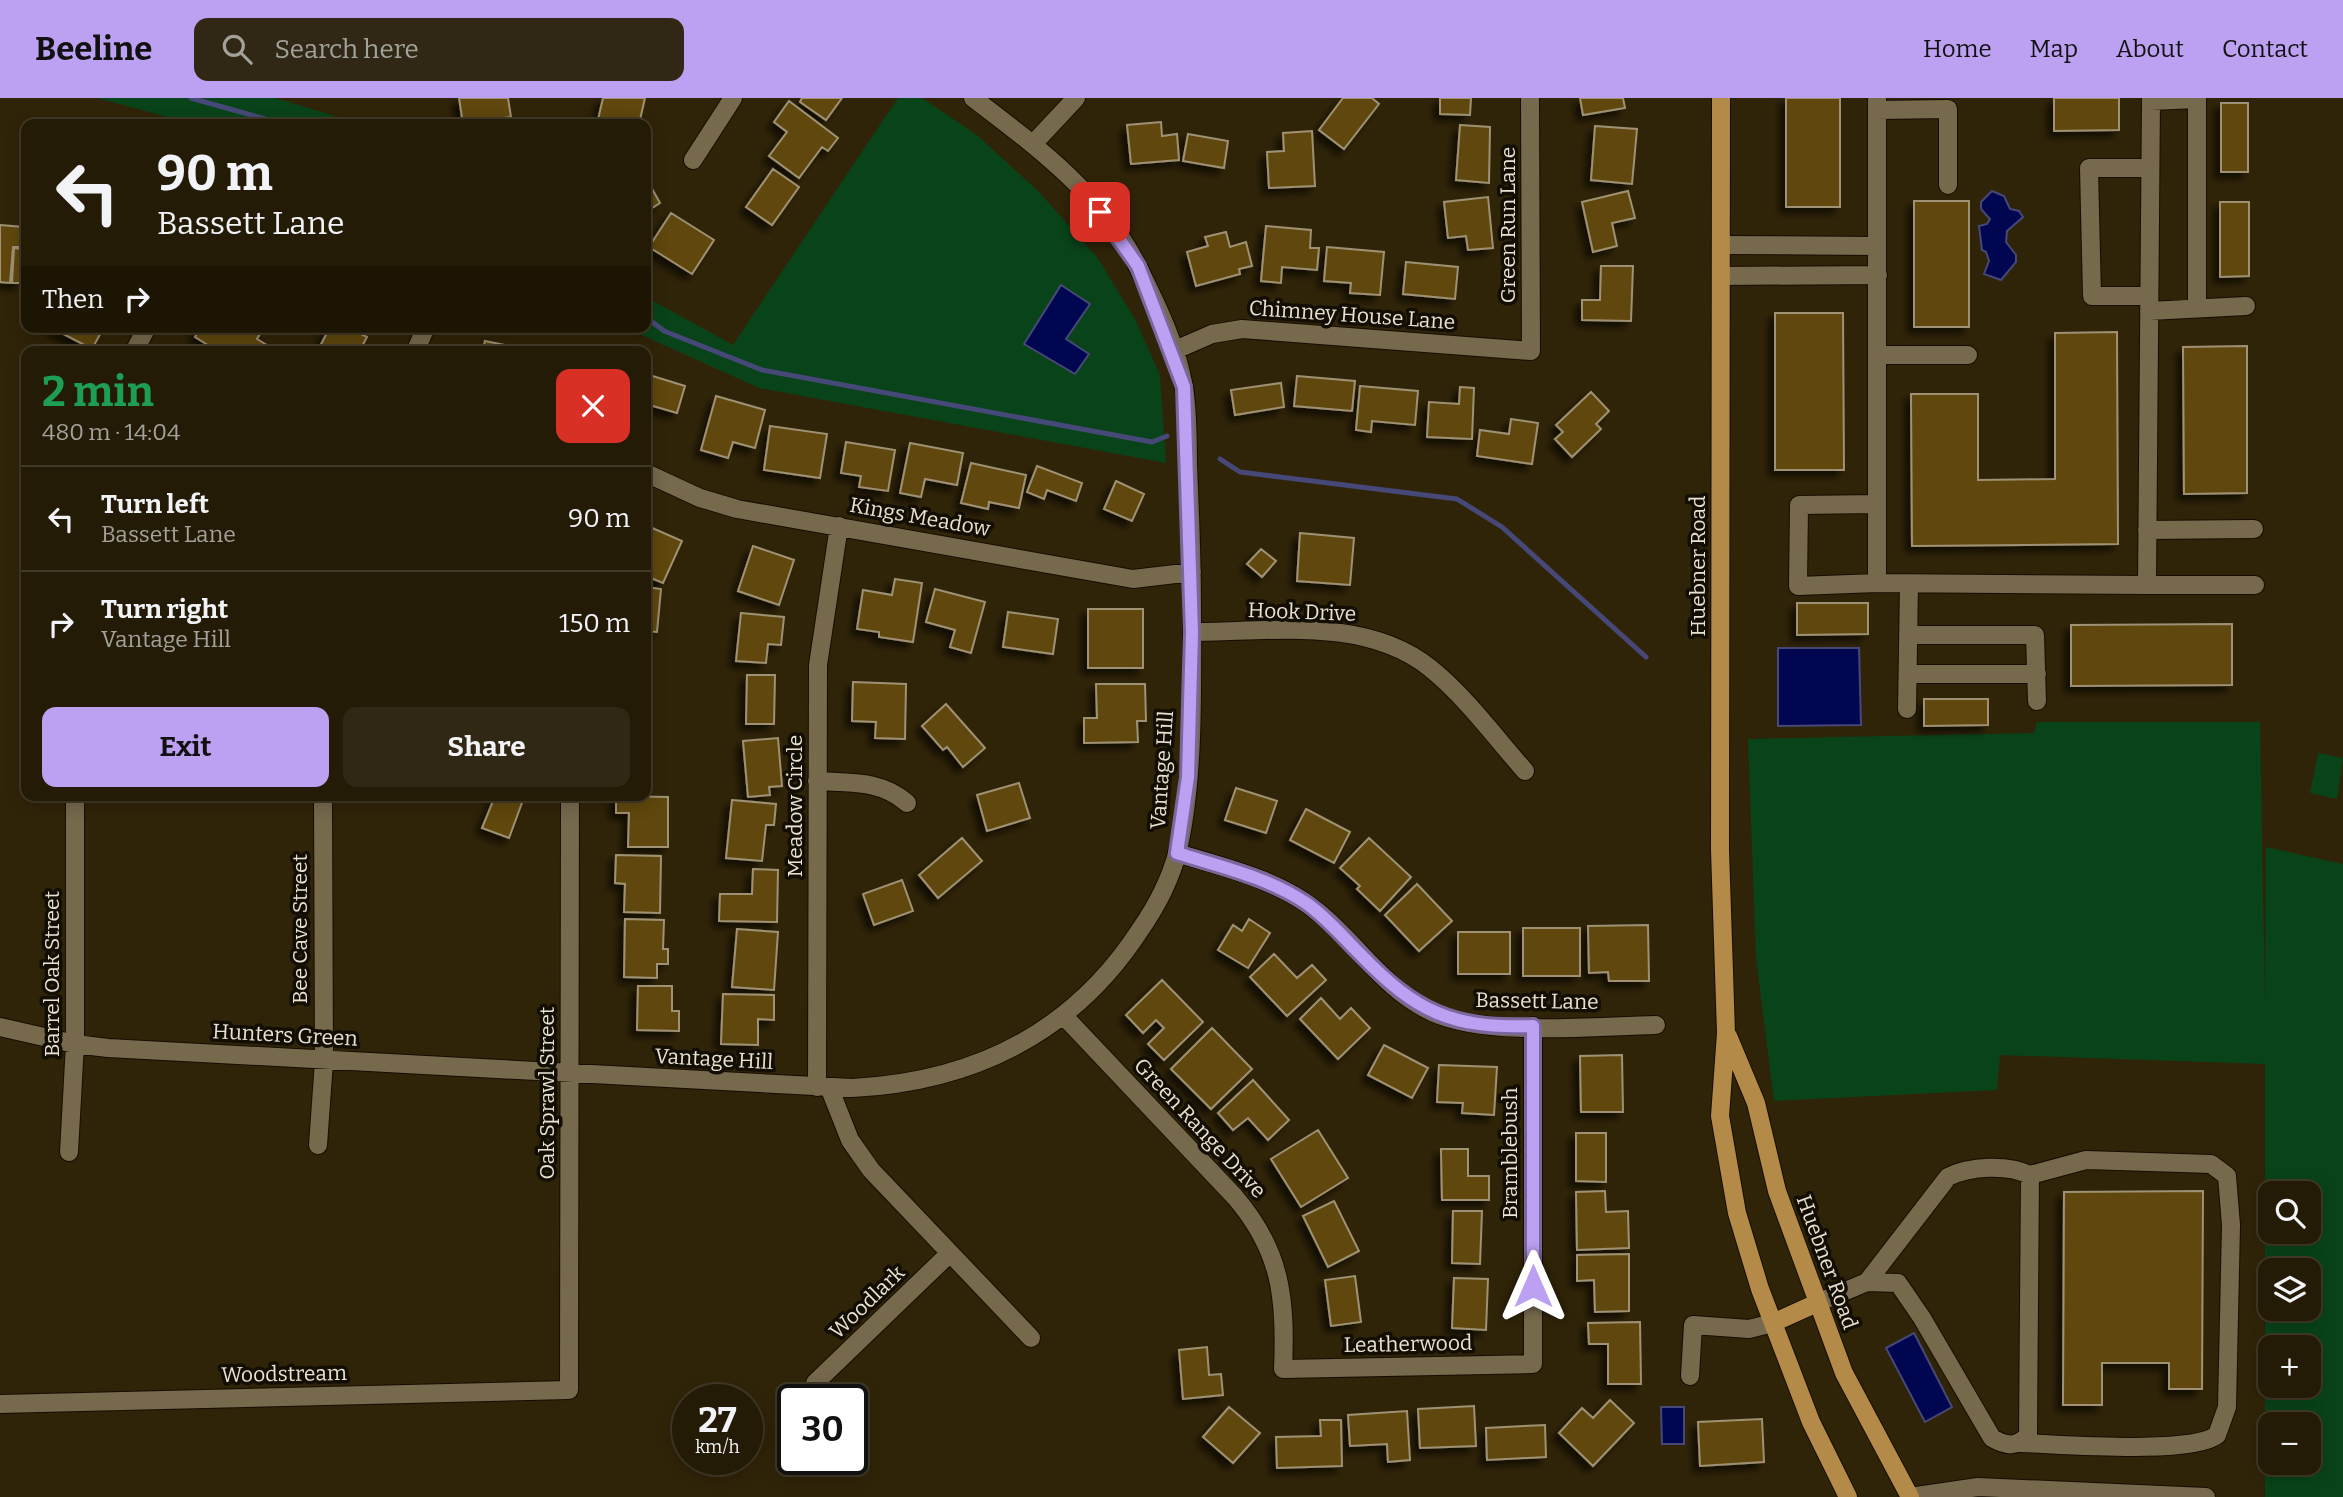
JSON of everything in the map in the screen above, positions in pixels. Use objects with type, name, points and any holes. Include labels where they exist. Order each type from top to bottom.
[{"type":"main road","name":"Huebner Road","points":[[1721,98],[1720,850],[1726,1033],[1720,1116],[1737,1213],[1773,1323],[1811,1422],[1848,1497]]},
{"type":"main road","name":"Huebner Road","points":[[1726,1033],[1756,1103],[1777,1191],[1844,1373],[1910,1497]]},
{"type":"main road","points":[[1773,1323],[1817,1303]]},
{"type":"street","points":[[693,159],[733,98]]},
{"type":"street","name":"Vantage Hill","points":[[570,1074],[823,1087],[888,1087],[958,1072],[1024,1043],[1063,1015],[1105,977],[1128,948],[1164,887],[1177,853],[1188,777],[1192,572],[1184,387],[1173,351],[1138,266],[1075,179],[973,98]]},
{"type":"street","points":[[1032,144],[1076,98]]},
{"type":"street","name":"Green Run Lane","points":[[1530,98],[1531,351]]},
{"type":"street","points":[[2147,585],[2151,99],[2197,99],[2197,308]]},
{"type":"street","points":[[1877,583],[1877,104],[1948,109],[1948,186]]},
{"type":"street","points":[[2150,168],[2089,168],[2092,296],[2197,308],[2246,306]]},
{"type":"street","points":[[1722,245],[1877,246]]},
{"type":"street","points":[[1721,276],[1878,275]]},
{"type":"street","name":"Chimney House Lane","points":[[1173,351],[1212,334],[1242,329],[1531,351]]},
{"type":"street","points":[[1877,355],[1968,355]]},
{"type":"street","name":"Kings Meadow","points":[[651,475],[700,498],[737,509],[1133,579],[1192,572]]},
{"type":"street","points":[[1877,504],[1799,505],[1798,586],[1877,583],[2255,585]]},
{"type":"street","name":"Meadow Circle","points":[[839,526],[818,665],[817,781],[823,1087],[860,1156],[1031,1338]]},
{"type":"street","points":[[2147,530],[2254,529]]},
{"type":"street","points":[[1907,709],[1909,585]]},
{"type":"street","name":"Hook Drive","points":[[1192,632],[1334,631],[1370,638],[1401,649],[1444,681],[1525,771]]},
{"type":"street","points":[[1908,635],[2035,635],[2037,701]]},
{"type":"street","points":[[1908,674],[2037,674]]},
{"type":"street","points":[[817,781],[874,784],[895,792],[907,803]]},
{"type":"street","name":"Barrel Oak Street","points":[[69,1152],[75,1044],[75,801]]},
{"type":"street","name":"Bee Cave Street","points":[[318,1145],[324,1060],[323,801]]},
{"type":"street","name":"Oak Sprawl Street","points":[[569,1390],[570,801]]},
{"type":"street","name":"Bassett Lane","points":[[1177,853],[1257,878],[1299,898],[1321,915],[1389,984],[1436,1014],[1490,1028],[1656,1026]]},
{"type":"street","name":"Green Range Drive","points":[[1063,1015],[1235,1197],[1258,1227],[1280,1282],[1285,1320],[1283,1369]]},
{"type":"street","name":"Bramblebush","points":[[1533,1026],[1533,1364]]},
{"type":"street","name":"Hunters Green","points":[[0,1027],[75,1044],[570,1074]]},
{"type":"street","points":[[1817,1303],[1867,1282],[1898,1283],[1922,1318],[1992,1438],[2006,1446],[2021,1443],[2108,1446],[2200,1443],[2217,1435],[2227,1407],[2231,1225],[2227,1176],[2211,1164],[2086,1160],[2030,1175],[2020,1170],[1965,1169],[1948,1177],[1867,1282]]},
{"type":"street","points":[[2021,1443],[2028,1434],[2030,1175]]},
{"type":"street","name":"Woodlark","points":[[815,1383],[950,1253]]},
{"type":"street","points":[[1689,1376],[1693,1325],[1749,1329],[1773,1323]]},
{"type":"street","name":"Leatherwood","points":[[1283,1369],[1533,1364]]},
{"type":"street","name":"Woodstream","points":[[0,1404],[569,1390]]},
{"type":"street","points":[[1910,1497],[1978,1488],[2206,1497]]},
{"type":"green space","points":[[97,98],[275,98],[345,119],[175,119]]},
{"type":"green space","points":[[898,98],[922,98],[977,135],[1039,192],[1097,257],[1135,319],[1160,375],[1166,463],[759,388],[637,333],[651,333],[651,300],[733,345]]},
{"type":"green space","points":[[2037,722],[2260,722],[2265,1002],[2266,847],[2343,864],[2343,1497],[2265,1497],[2265,1475],[2321,1475],[2321,1412],[2265,1412],[2265,1398],[2321,1398],[2321,1335],[2265,1335],[2265,1321],[2321,1321],[2321,1258],[2265,1258],[2265,1244],[2321,1244],[2321,1181],[2265,1181],[2265,1064],[2000,1055],[1997,1090],[1774,1101],[1756,958],[1748,739],[2034,733]]},
{"type":"green space","points":[[2318,753],[2343,758],[2337,799],[2310,793]]},
{"type":"shaded area","points":[[1992,191],[2004,196],[2010,209],[2019,211],[2023,217],[2007,231],[2006,242],[2016,255],[2016,262],[2001,280],[1984,274],[1989,261],[1986,252],[1982,250],[1979,226],[1987,224],[1990,219],[1981,209],[1981,202]]},
{"type":"shaded area","points":[[1061,285],[1090,304],[1066,339],[1089,354],[1075,374],[1024,344]]},
{"type":"shaded area","points":[[1778,648],[1859,648],[1861,725],[1778,726]]},
{"type":"shaded area","points":[[1914,1333],[1952,1407],[1925,1422],[1886,1348]]},
{"type":"shaded area","points":[[1661,1407],[1684,1407],[1684,1444],[1662,1444]]},
{"type":"building","points":[[459,98],[508,98],[511,117],[462,119]]},
{"type":"building","points":[[603,98],[645,98],[640,119],[598,119]]},
{"type":"building","points":[[802,98],[842,98],[826,120],[800,102]]},
{"type":"building","points":[[1343,98],[1372,98],[1379,104],[1344,149],[1319,130]]},
{"type":"building","points":[[1440,98],[1471,98],[1470,115],[1440,114]]},
{"type":"building","points":[[1580,98],[1623,98],[1625,108],[1583,115]]},
{"type":"building","points":[[1786,98],[1840,98],[1840,207],[1786,207]]},
{"type":"building","points":[[2054,98],[2119,98],[2119,130],[2054,131]]},
{"type":"building","points":[[789,101],[838,138],[828,151],[822,147],[799,178],[769,156],[787,132],[774,122]]},
{"type":"building","points":[[2221,103],[2248,103],[2248,172],[2221,172]]},
{"type":"building","points":[[1161,122],[1162,136],[1177,134],[1179,160],[1131,164],[1127,125]]},
{"type":"building","points":[[1460,125],[1490,127],[1489,183],[1456,180]]},
{"type":"building","points":[[1595,126],[1637,129],[1632,184],[1591,180]]},
{"type":"building","points":[[1312,131],[1315,186],[1269,188],[1267,152],[1284,151],[1283,133]]},
{"type":"building","points":[[1188,134],[1228,141],[1224,168],[1183,161]]},
{"type":"building","points":[[773,169],[799,187],[772,225],[746,207]]},
{"type":"building","points":[[651,187],[660,203],[651,209]]},
{"type":"building","points":[[1628,191],[1635,218],[1612,223],[1617,246],[1593,252],[1582,202]]},
{"type":"building","points":[[1488,197],[1493,248],[1468,250],[1466,236],[1448,238],[1444,202]]},
{"type":"building","points":[[1914,201],[1969,201],[1969,327],[1914,327]]},
{"type":"building","points":[[2220,202],[2249,202],[2249,276],[2220,277]]},
{"type":"building","points":[[671,213],[714,240],[692,274],[651,248],[651,244]]},
{"type":"building","points":[[0,225],[21,227],[21,247],[13,247],[10,283],[0,282]]},
{"type":"building","points":[[1266,226],[1311,230],[1310,248],[1319,248],[1317,270],[1282,267],[1281,283],[1261,281]]},
{"type":"building","points":[[1226,232],[1230,247],[1246,242],[1252,266],[1239,269],[1240,274],[1196,286],[1187,252],[1208,246],[1205,237]]},
{"type":"building","points":[[1327,247],[1384,252],[1380,295],[1350,293],[1351,283],[1324,281]]},
{"type":"building","points":[[14,248],[21,249],[21,283],[12,283]]},
{"type":"building","points":[[1406,262],[1458,267],[1455,299],[1403,294]]},
{"type":"building","points":[[1601,266],[1633,266],[1631,321],[1582,320],[1582,300],[1600,300]]},
{"type":"building","points":[[1775,313],[1843,313],[1844,470],[1775,470]]},
{"type":"building","points":[[2117,332],[2118,544],[1912,546],[1911,394],[1978,394],[1978,480],[2055,479],[2055,333]]},
{"type":"building","points":[[61,333],[101,333],[94,346],[86,346]]},
{"type":"building","points":[[197,333],[260,333],[257,339],[267,345],[209,346],[195,337]]},
{"type":"building","points":[[327,333],[359,333],[367,337],[362,346],[320,346]]},
{"type":"building","points":[[485,341],[510,346],[484,346]]},
{"type":"building","points":[[2247,346],[2247,493],[2184,494],[2183,347]]},
{"type":"building","points":[[651,376],[685,386],[677,413],[651,405]]},
{"type":"building","points":[[1297,376],[1355,381],[1352,411],[1294,406]]},
{"type":"building","points":[[1281,383],[1284,407],[1235,415],[1231,390]]},
{"type":"building","points":[[1360,386],[1418,391],[1415,425],[1372,421],[1371,432],[1356,430]]},
{"type":"building","points":[[1460,387],[1474,388],[1472,439],[1427,437],[1429,402],[1459,404]]},
{"type":"building","points":[[1591,392],[1609,411],[1596,424],[1601,429],[1572,457],[1555,439],[1563,432],[1556,425]]},
{"type":"building","points":[[716,396],[765,410],[755,448],[733,442],[728,458],[701,450]]},
{"type":"building","points":[[1511,419],[1538,423],[1532,464],[1477,456],[1480,430],[1509,434]]},
{"type":"building","points":[[770,426],[827,434],[820,478],[764,470]]},
{"type":"building","points":[[846,442],[895,450],[888,491],[859,487],[861,476],[841,473]]},
{"type":"building","points":[[910,443],[963,453],[957,485],[925,479],[921,497],[900,493]]},
{"type":"building","points":[[971,463],[1026,475],[1019,508],[989,502],[988,509],[961,503]]},
{"type":"building","points":[[1037,466],[1082,483],[1076,501],[1047,490],[1044,499],[1027,492]]},
{"type":"building","points":[[1116,481],[1144,494],[1132,521],[1104,509]]},
{"type":"building","points":[[651,527],[682,541],[663,583],[651,578]]},
{"type":"building","points":[[1300,533],[1354,538],[1350,585],[1297,581]]},
{"type":"building","points":[[753,546],[794,560],[779,605],[738,591]]},
{"type":"building","points":[[1261,549],[1276,561],[1262,577],[1247,564]]},
{"type":"building","points":[[895,579],[922,583],[913,642],[879,637],[879,632],[857,629],[863,590],[892,595]]},
{"type":"building","points":[[651,588],[661,589],[657,632],[651,631]]},
{"type":"building","points":[[935,589],[985,602],[971,653],[950,647],[955,630],[926,622]]},
{"type":"building","points":[[1797,603],[1868,603],[1868,634],[1797,635]]},
{"type":"building","points":[[1088,609],[1143,609],[1143,668],[1088,668]]},
{"type":"building","points":[[1008,612],[1058,619],[1053,654],[1003,647]]},
{"type":"building","points":[[741,613],[784,617],[781,645],[768,644],[766,663],[736,661]]},
{"type":"building","points":[[2232,624],[2232,685],[2071,686],[2071,625]]},
{"type":"building","points":[[747,675],[775,675],[774,724],[746,724]]},
{"type":"building","points":[[853,682],[906,684],[905,739],[875,738],[876,722],[852,721]]},
{"type":"building","points":[[1096,684],[1145,684],[1146,721],[1137,721],[1138,742],[1084,743],[1084,718],[1097,718]]},
{"type":"building","points":[[1924,699],[1988,699],[1988,725],[1924,726]]},
{"type":"building","points":[[946,704],[985,748],[963,767],[947,747],[943,750],[922,726]]},
{"type":"building","points":[[778,738],[782,786],[769,787],[770,795],[748,797],[743,741]]},
{"type":"building","points":[[1019,783],[1030,818],[987,831],[977,795]]},
{"type":"building","points":[[1236,788],[1277,801],[1266,833],[1225,820]]},
{"type":"building","points":[[651,797],[668,797],[668,847],[628,847],[629,813],[616,813],[616,801],[651,801]]},
{"type":"building","points":[[732,800],[776,804],[774,825],[766,825],[762,861],[726,858]]},
{"type":"building","points":[[493,801],[523,801],[509,838],[482,828]]},
{"type":"building","points":[[1306,809],[1350,832],[1334,863],[1290,840]]},
{"type":"building","points":[[962,838],[982,861],[938,898],[919,875]]},
{"type":"building","points":[[1369,838],[1411,877],[1380,911],[1357,889],[1360,886],[1340,868]]},
{"type":"building","points":[[616,855],[661,856],[660,913],[624,912],[625,884],[615,883]]},
{"type":"building","points":[[753,869],[778,870],[777,922],[719,921],[720,894],[752,894]]},
{"type":"building","points":[[902,880],[913,911],[874,925],[863,894]]},
{"type":"building","points":[[1417,884],[1452,921],[1419,951],[1385,915]]},
{"type":"building","points":[[625,919],[664,920],[663,949],[668,949],[668,964],[657,964],[657,978],[624,977]]},
{"type":"building","points":[[1249,919],[1270,933],[1248,968],[1218,950],[1233,925],[1242,931]]},
{"type":"building","points":[[1648,925],[1649,981],[1609,981],[1608,972],[1589,973],[1588,926]]},
{"type":"building","points":[[1523,928],[1580,928],[1580,976],[1523,976]]},
{"type":"building","points":[[737,929],[778,932],[774,990],[732,987]]},
{"type":"building","points":[[1458,932],[1510,932],[1510,974],[1458,974]]},
{"type":"building","points":[[1274,954],[1297,978],[1312,965],[1326,980],[1287,1016],[1250,977]]},
{"type":"building","points":[[1162,980],[1203,1022],[1164,1060],[1148,1044],[1164,1028],[1156,1020],[1143,1033],[1126,1015]]},
{"type":"building","points":[[638,986],[672,986],[672,1011],[679,1011],[679,1031],[637,1030]]},
{"type":"building","points":[[723,994],[774,995],[774,1020],[758,1019],[758,1045],[721,1044]]},
{"type":"building","points":[[1321,998],[1340,1019],[1351,1008],[1370,1028],[1338,1059],[1300,1019]]},
{"type":"building","points":[[1212,1028],[1252,1069],[1211,1109],[1171,1069]]},
{"type":"building","points":[[1384,1045],[1428,1068],[1412,1098],[1368,1075]]},
{"type":"building","points":[[1622,1055],[1623,1112],[1581,1112],[1580,1056]]},
{"type":"building","points":[[1439,1065],[1497,1067],[1494,1115],[1462,1113],[1463,1103],[1437,1102]]},
{"type":"building","points":[[1253,1080],[1289,1120],[1268,1140],[1248,1118],[1233,1130],[1218,1113]]},
{"type":"building","points":[[1318,1130],[1348,1178],[1301,1207],[1271,1159]]},
{"type":"building","points":[[1576,1133],[1606,1133],[1606,1182],[1576,1181]]},
{"type":"building","points":[[1441,1149],[1468,1149],[1468,1176],[1489,1176],[1489,1200],[1442,1200]]},
{"type":"building","points":[[1605,1191],[1606,1212],[1628,1211],[1629,1248],[1577,1250],[1576,1192]]},
{"type":"building","points":[[2203,1191],[2202,1389],[2169,1389],[2169,1363],[2102,1363],[2102,1405],[2063,1405],[2064,1192]]},
{"type":"building","points":[[1334,1201],[1359,1251],[1328,1267],[1303,1216]]},
{"type":"building","points":[[1453,1211],[1482,1211],[1480,1264],[1452,1263]]},
{"type":"building","points":[[1629,1254],[1629,1311],[1595,1312],[1594,1280],[1577,1281],[1577,1255]]},
{"type":"building","points":[[1355,1276],[1361,1322],[1331,1326],[1325,1280]]},
{"type":"building","points":[[1454,1278],[1488,1279],[1486,1330],[1452,1328]]},
{"type":"building","points":[[1640,1322],[1641,1384],[1608,1384],[1608,1344],[1589,1344],[1588,1323]]},
{"type":"building","points":[[1207,1347],[1209,1375],[1221,1374],[1223,1395],[1183,1399],[1179,1350]]},
{"type":"building","points":[[1610,1400],[1634,1423],[1593,1466],[1559,1433],[1582,1408],[1593,1418]]},
{"type":"building","points":[[1474,1406],[1476,1446],[1420,1448],[1418,1409]]},
{"type":"building","points":[[1229,1407],[1260,1433],[1233,1463],[1203,1437]]},
{"type":"building","points":[[1407,1411],[1410,1460],[1388,1462],[1387,1444],[1350,1446],[1348,1415]]},
{"type":"building","points":[[1762,1419],[1764,1462],[1700,1466],[1698,1422]]},
{"type":"building","points":[[1320,1420],[1341,1420],[1342,1466],[1277,1468],[1276,1437],[1321,1436]]},
{"type":"building","points":[[1545,1425],[1546,1457],[1487,1460],[1486,1428]]},
{"type":"waterway","points":[[191,98],[265,119]]},
{"type":"waterway","points":[[651,321],[664,331],[762,370],[1152,442],[1167,436]]},
{"type":"waterway","points":[[1220,459],[1240,472],[1457,499],[1502,527],[1646,657]]},
{"type":"route","points":[[1100,212],[1138,266],[1173,351],[1184,387],[1192,632],[1188,777],[1177,853],[1257,878],[1306,903],[1389,984],[1436,1014],[1490,1028],[1533,1026],[1533,1286]]}]
